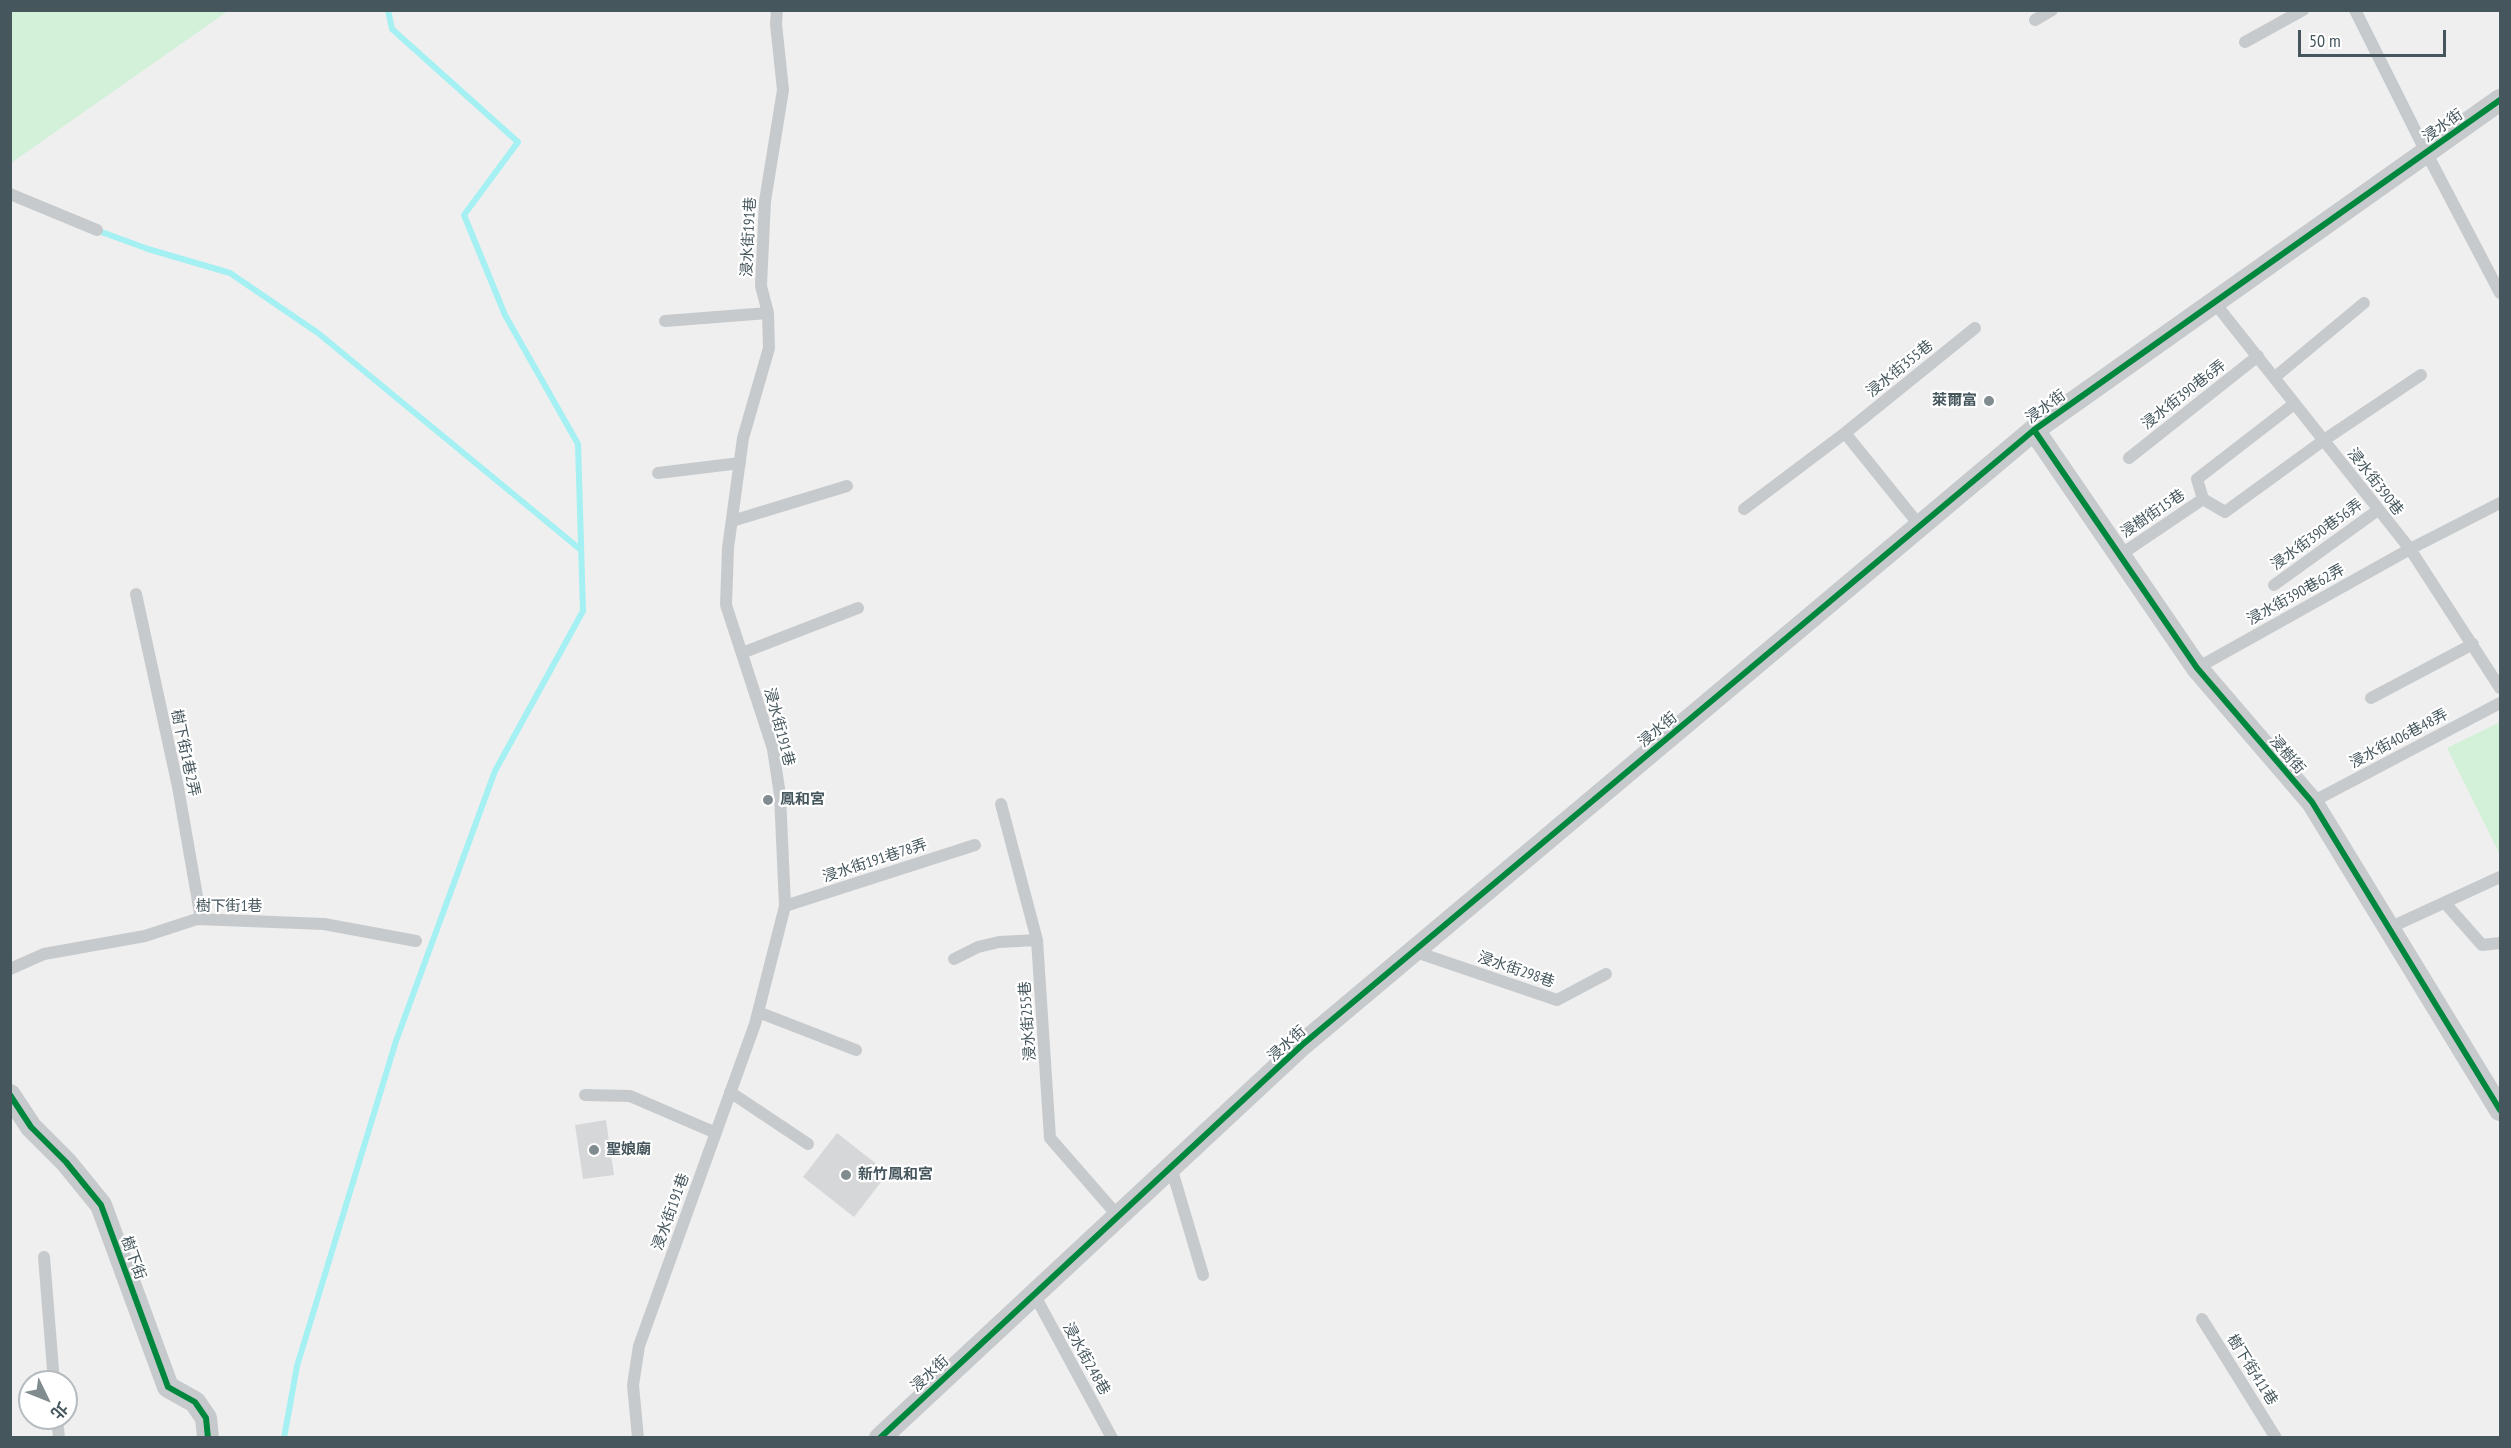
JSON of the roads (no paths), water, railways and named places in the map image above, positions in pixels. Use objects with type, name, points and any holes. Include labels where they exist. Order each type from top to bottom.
[{"type":"street","name":"浸水街","points":[[880,1437],[1302,1046],[2034,430],[2500,100]]},
{"type":"street","name":"浸樹街","points":[[2034,430],[2197,668],[2312,802],[2500,1110]]},
{"type":"street","name":"樹下街","points":[[10,1095],[31,1127],[66,1162],[101,1204],[168,1387],[195,1402],[206,1418],[208,1437]]},
{"type":"lane","name":"浸水街191巷","points":[[638,1437],[633,1385],[639,1346],[758,1012],[785,906],[780,795],[775,760],[726,605],[728,548],[743,438],[769,348],[768,313],[761,286],[765,201],[783,90],[776,24],[777,10]]},
{"type":"lane","points":[[2035,20],[2052,10]]},
{"type":"lane","points":[[2245,42],[2303,10]]},
{"type":"lane","points":[[2355,10],[2500,294]]},
{"type":"lane","points":[[10,194],[98,230]]},
{"type":"lane","name":"浸水街390巷","points":[[2214,302],[2410,549],[2500,688]]},
{"type":"lane","points":[[2275,377],[2364,303]]},
{"type":"lane","points":[[664,321],[768,313]]},
{"type":"lane","name":"浸水街355巷","points":[[1744,509],[1845,433],[1975,328]]},
{"type":"lane","name":"浸水街390巷6弄","points":[[2129,458],[2258,356]]},
{"type":"lane","points":[[2294,404],[2197,479],[2203,499],[2225,512],[2324,440],[2421,375]]},
{"type":"lane","points":[[1845,433],[1920,526]]},
{"type":"lane","points":[[657,473],[740,463]]},
{"type":"lane","points":[[732,520],[847,486]]},
{"type":"lane","name":"浸樹街15巷","points":[[2120,555],[2203,499]]},
{"type":"lane","name":"浸水街390巷62弄","points":[[2197,668],[2410,549],[2500,503]]},
{"type":"lane","name":"浸水街390巷56弄","points":[[2274,585],[2378,510]]},
{"type":"lane","name":"樹下街1巷2弄","points":[[136,594],[178,788],[201,919]]},
{"type":"lane","points":[[742,652],[858,608]]},
{"type":"lane","points":[[2371,698],[2473,644]]},
{"type":"lane","name":"浸水街406巷48弄","points":[[2312,802],[2500,703]]},
{"type":"lane","name":"浸水街255巷","points":[[1001,804],[1037,940],[1050,1138],[1118,1216]]},
{"type":"lane","name":"浸水街191巷78弄","points":[[785,906],[975,844]]},
{"type":"lane","points":[[2389,928],[2500,877]]},
{"type":"lane","points":[[2445,903],[2482,945],[2500,943]]},
{"type":"lane","name":"樹下街1巷","points":[[10,969],[44,954],[145,936],[201,919],[324,924],[416,941]]},
{"type":"lane","points":[[954,959],[978,947],[999,942],[1037,940]]},
{"type":"lane","name":"浸水街298巷","points":[[1413,951],[1557,1000],[1606,974]]},
{"type":"lane","points":[[758,1012],[856,1050]]},
{"type":"lane","points":[[730,1092],[808,1144]]},
{"type":"lane","points":[[585,1095],[630,1096],[716,1133]]},
{"type":"lane","points":[[1171,1167],[1203,1275]]},
{"type":"lane","points":[[44,1257],[53,1370]]},
{"type":"lane","name":"浸水街248巷","points":[[1034,1294],[1112,1437]]},
{"type":"lane","name":"樹下街411巷","points":[[2202,1319],[2276,1437]]},
{"type":"waterway","points":[[284,1438],[297,1366],[396,1041],[495,771],[583,611],[578,444],[505,315],[464,215],[518,142],[392,29],[388,10]]},
{"type":"waterway","points":[[96,230],[148,249],[230,273],[318,333],[581,550]]},
{"type":"place","name":"萊爾富","points":[[1989,401]]},
{"type":"place","name":"鳳和宮","points":[[768,800]]},
{"type":"place","name":"聖娘廟","points":[[594,1150]]},
{"type":"place","name":"新竹鳳和宮","points":[[846,1175]]}]
